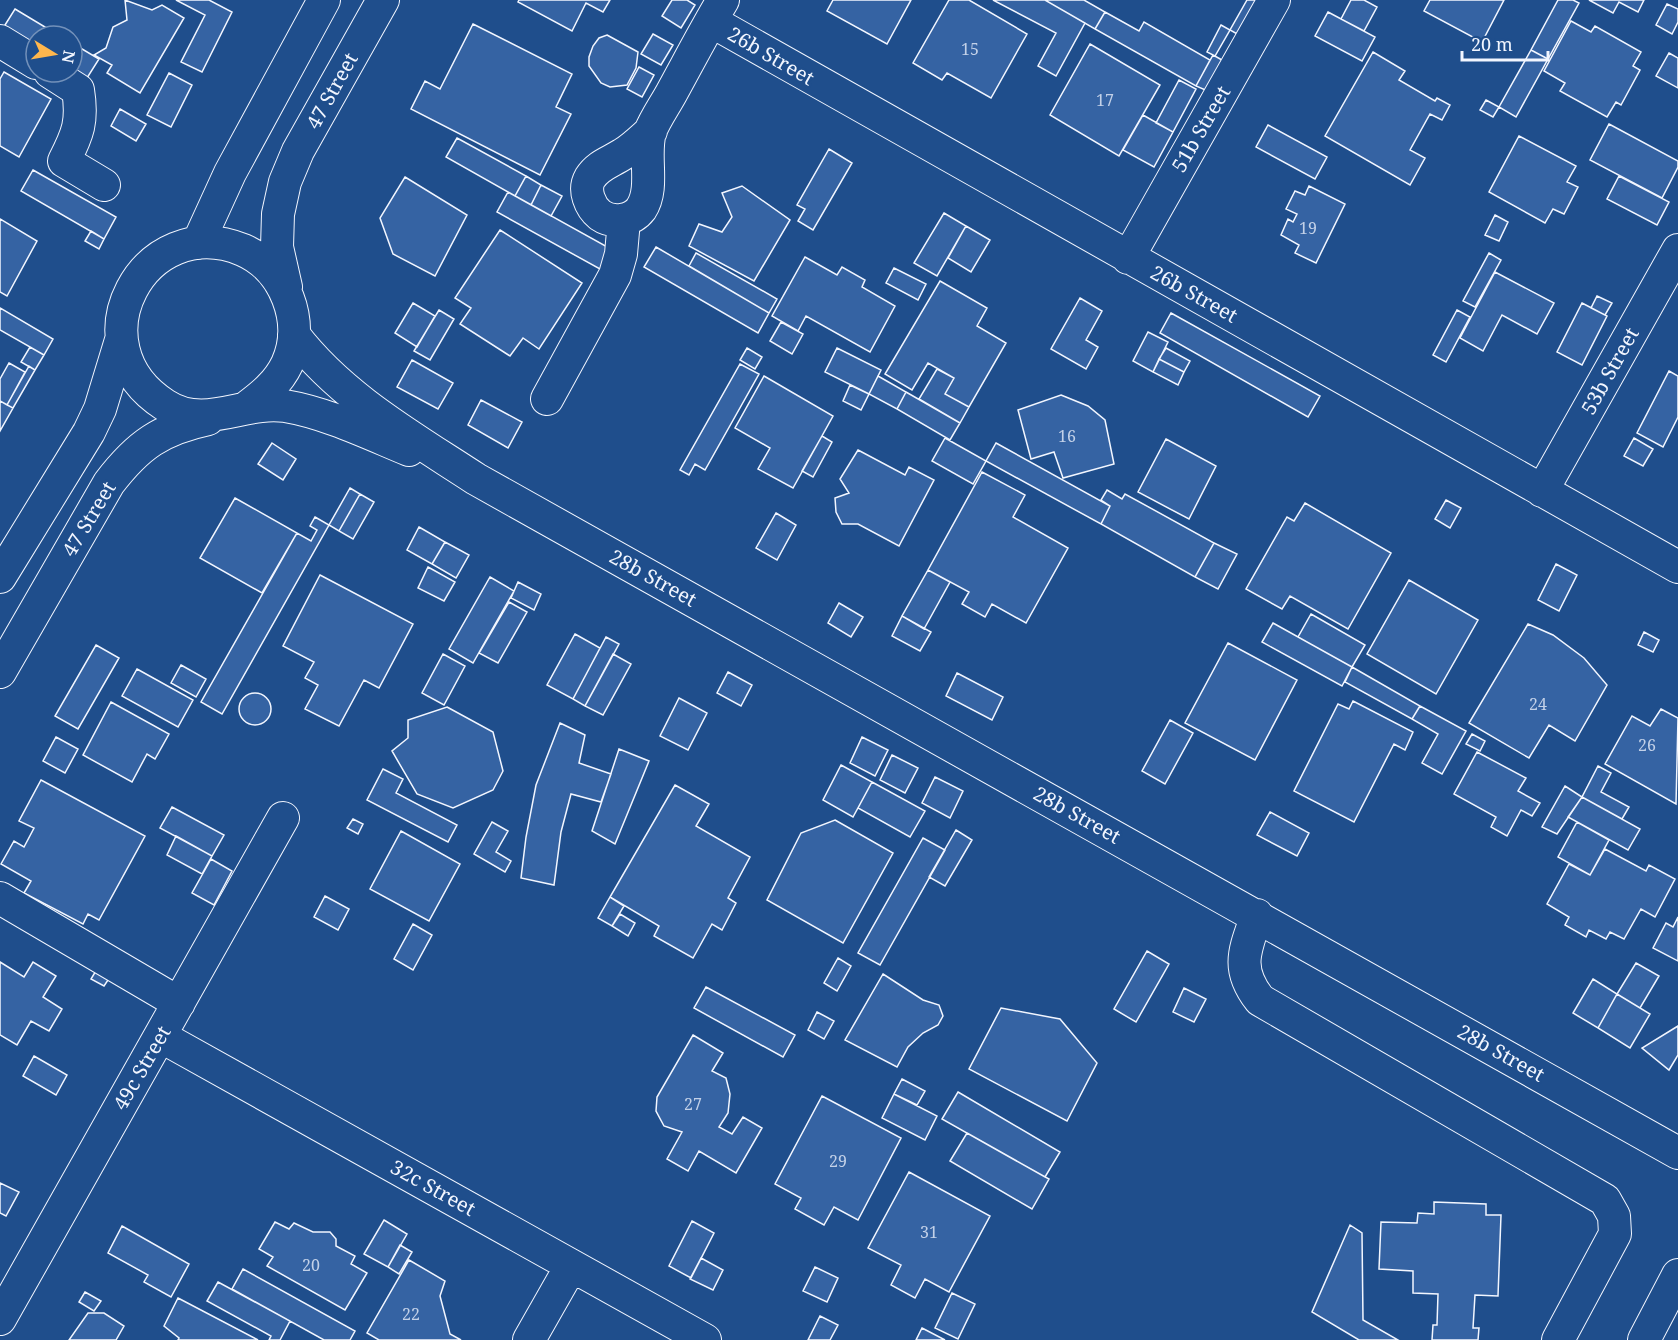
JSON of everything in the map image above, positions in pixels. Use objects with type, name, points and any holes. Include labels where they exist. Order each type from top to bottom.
[{"type":"street","points":[[198,243],[230,173],[324,0]]},
{"type":"street","name":"47 Street","points":[[287,291],[277,247],[278,214],[285,182],[298,152],[383,0]]},
{"type":"street","name":"51b Street","points":[[1128,258],[1274,0]]},
{"type":"street","points":[[651,131],[622,155],[595,171],[588,182],[588,195],[592,206],[601,216],[612,220],[624,220],[635,216],[642,207],[646,197],[646,158],[651,131],[717,11]]},
{"type":"street","name":"26b Street","points":[[717,11],[1128,258],[1341,375],[1678,567]]},
{"type":"street","points":[[0,41],[24,56]]},
{"type":"street","points":[[69,84],[78,90],[82,113],[77,136],[64,161],[104,185]]},
{"type":"street","points":[[546,399],[615,275],[621,254],[624,220]]},
{"type":"street","points":[[0,577],[89,432],[100,410],[121,340],[125,307],[130,291],[144,271],[163,255],[198,243],[215,243],[243,250],[267,266],[287,291],[294,334],[287,364],[271,389],[234,412],[193,415],[167,407],[145,390],[129,366],[121,340]]},
{"type":"street","name":"53b Street","points":[[1542,491],[1678,250]]},
{"type":"street","name":"28b Street","points":[[294,334],[331,377],[359,399],[476,479],[1678,1153]]},
{"type":"street","name":"28b Street","points":[[234,412],[284,406],[329,419],[476,479]]},
{"type":"street","name":"47 Street","points":[[0,672],[109,483],[129,456],[157,435],[185,423],[234,412]]},
{"type":"street","name":"49c Street","points":[[0,1319],[283,818]]},
{"type":"street","points":[[0,898],[179,1003]]},
{"type":"street","points":[[1257,915],[1244,953],[1244,971],[1249,987],[1260,1000],[1605,1200],[1614,1216],[1615,1234],[1558,1340]]},
{"type":"street","name":"32c Street","points":[[160,1036],[705,1340]]},
{"type":"street","points":[[529,1340],[572,1266]]},
{"type":"street","points":[[1644,1340],[1678,1275]]},
{"type":"building","points":[[125,0],[152,10],[162,5],[184,18],[140,93],[107,73],[112,65],[94,55],[106,48],[113,27],[127,20]]},
{"type":"building","points":[[176,0],[209,0],[232,12],[202,72],[181,62],[205,15]]},
{"type":"building","points":[[519,0],[610,0],[603,12],[586,3],[572,31],[518,2]]},
{"type":"building","points":[[672,0],[687,0],[695,5],[681,28],[662,16]]},
{"type":"building","points":[[833,0],[911,0],[887,44],[827,11]]},
{"type":"building","points":[[949,0],[969,0],[1027,34],[991,98],[947,73],[942,80],[913,63]]},
{"type":"building","points":[[993,0],[1045,0],[1085,23],[1056,76],[1038,66],[1056,33]]},
{"type":"building","points":[[1045,0],[1084,0],[1105,12],[1095,29]]},
{"type":"building","points":[[1247,0],[1272,0],[1248,40],[1230,30]]},
{"type":"building","points":[[1351,0],[1364,0],[1377,7],[1364,31],[1341,19]]},
{"type":"building","points":[[1430,0],[1504,0],[1482,42],[1424,11]]},
{"type":"building","points":[[1558,0],[1573,0],[1579,3],[1548,59],[1531,50]]},
{"type":"building","points":[[1589,0],[1644,0],[1638,12],[1619,2],[1613,13]]},
{"type":"building","points":[[1667,4],[1678,9],[1678,22],[1672,34],[1656,25]]},
{"type":"building","points":[[15,9],[40,24],[24,24],[24,44],[0,33]]},
{"type":"building","points":[[1105,12],[1139,31],[1144,22],[1210,60],[1196,86],[1095,29]]},
{"type":"building","points":[[1328,12],[1375,37],[1362,61],[1315,36]]},
{"type":"building","points":[[1571,21],[1591,32],[1595,26],[1641,52],[1633,66],[1640,70],[1621,105],[1616,102],[1607,117],[1560,91],[1565,83],[1544,71]]},
{"type":"building","points":[[473,24],[572,74],[556,107],[571,114],[540,175],[411,109],[425,81],[440,89]]},
{"type":"building","points":[[1221,25],[1230,30],[1215,56],[1207,52]]},
{"type":"building","points":[[653,34],[673,45],[661,65],[641,54]]},
{"type":"building","points":[[607,35],[638,52],[636,68],[627,85],[610,87],[601,83],[589,66],[593,46],[599,38]]},
{"type":"building","points":[[1090,44],[1160,85],[1119,156],[1050,115]]},
{"type":"building","points":[[84,50],[99,59],[87,78],[84,76]]},
{"type":"building","points":[[1531,50],[1548,59],[1516,117],[1499,107]]},
{"type":"building","points":[[1373,52],[1405,71],[1399,80],[1435,101],[1437,98],[1450,105],[1442,120],[1430,114],[1410,150],[1425,158],[1410,185],[1325,136]]},
{"type":"building","points":[[1669,53],[1678,58],[1678,88],[1656,76]]},
{"type":"building","points":[[1213,55],[1233,66],[1217,95],[1196,86]]},
{"type":"building","points":[[639,67],[654,75],[642,97],[627,89]]},
{"type":"building","points":[[4,72],[51,99],[19,157],[0,146],[0,79]]},
{"type":"building","points":[[169,73],[192,85],[171,127],[147,115]]},
{"type":"building","points":[[1179,80],[1196,89],[1173,132],[1156,123]]},
{"type":"building","points":[[1486,100],[1499,107],[1493,117],[1480,110]]},
{"type":"building","points":[[120,109],[146,124],[136,141],[111,126]]},
{"type":"building","points":[[1143,115],[1173,132],[1154,167],[1123,150]]},
{"type":"building","points":[[1609,124],[1678,161],[1678,167],[1662,198],[1590,160]]},
{"type":"building","points":[[1268,125],[1327,157],[1315,179],[1256,147]]},
{"type":"building","points":[[1519,136],[1576,166],[1567,182],[1578,187],[1564,214],[1553,209],[1545,223],[1489,192]]},
{"type":"building","points":[[457,138],[526,176],[515,196],[446,157]]},
{"type":"building","points":[[829,149],[852,163],[813,230],[798,221],[805,209],[797,205]]},
{"type":"building","points":[[33,170],[116,217],[104,239],[21,191]]},
{"type":"building","points":[[526,176],[541,185],[531,205],[515,196]]},
{"type":"building","points":[[1619,176],[1669,202],[1657,225],[1607,199]]},
{"type":"building","points":[[405,177],[467,215],[435,276],[393,254],[380,218]]},
{"type":"building","points":[[541,185],[562,196],[551,216],[531,205]]},
{"type":"building","points":[[742,186],[790,220],[754,281],[689,246],[699,224],[722,232],[732,217],[722,193]]},
{"type":"building","points":[[1309,186],[1345,204],[1316,263],[1295,253],[1299,245],[1281,235],[1288,219],[1293,222],[1297,214],[1286,209],[1295,191],[1305,195]]},
{"type":"building","points":[[508,192],[620,254],[609,274],[497,212]]},
{"type":"building","points":[[944,213],[966,226],[937,276],[914,263]]},
{"type":"building","points":[[1495,215],[1508,222],[1499,241],[1485,235]]},
{"type":"building","points":[[0,219],[37,241],[7,296],[0,292]]},
{"type":"building","points":[[966,226],[990,240],[971,272],[948,258]]},
{"type":"building","points":[[500,230],[582,283],[539,349],[523,338],[510,356],[460,324],[471,308],[455,298]]},
{"type":"building","points":[[91,231],[104,239],[99,249],[85,241]]},
{"type":"building","points":[[656,247],[769,313],[758,333],[644,267]]},
{"type":"building","points":[[696,253],[777,299],[769,313],[689,266]]},
{"type":"building","points":[[1489,253],[1501,260],[1475,307],[1463,301]]},
{"type":"building","points":[[805,257],[837,275],[842,267],[865,280],[862,287],[895,306],[870,352],[806,316],[798,331],[772,316]]},
{"type":"building","points":[[894,268],[926,284],[918,300],[886,283]]},
{"type":"building","points":[[1495,272],[1554,303],[1537,334],[1502,315],[1483,351],[1460,338]]},
{"type":"building","points":[[940,281],[987,308],[977,326],[1006,343],[969,407],[945,394],[954,378],[928,363],[912,390],[885,374]]},
{"type":"building","points":[[1597,296],[1612,303],[1605,315],[1591,308]]},
{"type":"building","points":[[1080,298],[1102,311],[1086,340],[1098,347],[1086,369],[1051,349]]},
{"type":"building","points":[[413,303],[435,316],[417,347],[395,333]]},
{"type":"building","points":[[1582,303],[1607,316],[1582,365],[1557,352]]},
{"type":"building","points":[[0,308],[53,339],[44,355],[0,330]]},
{"type":"building","points":[[439,310],[454,319],[430,360],[414,351]]},
{"type":"building","points":[[1457,310],[1470,317],[1446,362],[1433,355]]},
{"type":"building","points":[[1171,313],[1320,396],[1308,417],[1160,333]]},
{"type":"building","points":[[781,322],[803,334],[792,354],[770,341]]},
{"type":"building","points":[[1148,332],[1168,342],[1153,372],[1133,361]]},
{"type":"building","points":[[30,347],[44,355],[35,370],[21,362]]},
{"type":"building","points":[[747,348],[762,357],[755,369],[740,360]]},
{"type":"building","points":[[837,348],[881,370],[869,394],[825,372]]},
{"type":"building","points":[[1166,348],[1190,361],[1184,372],[1159,359]]},
{"type":"building","points":[[1159,359],[1184,372],[1178,385],[1153,372]]},
{"type":"building","points":[[412,360],[453,383],[438,409],[397,387]]},
{"type":"building","points":[[9,363],[25,372],[7,405],[0,401],[0,379]]},
{"type":"building","points":[[740,364],[759,374],[705,470],[695,464],[689,475],[680,470]]},
{"type":"building","points":[[29,366],[35,370],[13,408],[7,405]]},
{"type":"building","points":[[937,369],[954,378],[945,394],[969,407],[960,423],[919,399]]},
{"type":"building","points":[[1669,371],[1678,376],[1678,417],[1663,447],[1637,433]]},
{"type":"building","points":[[764,376],[833,416],[793,488],[758,469],[770,448],[735,428]]},
{"type":"building","points":[[878,376],[906,392],[897,409],[869,394]]},
{"type":"building","points":[[850,385],[869,394],[861,410],[843,401]]},
{"type":"building","points":[[906,392],[960,423],[950,440],[897,409]]},
{"type":"building","points":[[1061,395],[1088,406],[1105,420],[1114,464],[1063,478],[1054,452],[1031,459],[1018,410]]},
{"type":"building","points":[[481,400],[522,422],[508,448],[468,425]]},
{"type":"building","points":[[0,401],[13,408],[0,431]]},
{"type":"building","points":[[822,436],[832,442],[813,477],[802,471]]},
{"type":"building","points":[[945,438],[986,461],[973,484],[932,461]]},
{"type":"building","points":[[1634,438],[1653,449],[1643,466],[1624,456]]},
{"type":"building","points":[[1166,439],[1216,466],[1189,519],[1138,492]]},
{"type":"building","points":[[272,443],[296,459],[283,480],[258,464]]},
{"type":"building","points":[[996,443],[1110,506],[1101,524],[986,461]]},
{"type":"building","points":[[858,450],[905,475],[909,467],[934,480],[899,546],[858,524],[842,524],[836,512],[835,498],[849,493],[840,479]]},
{"type":"building","points":[[982,472],[1025,495],[1013,517],[1068,548],[1026,623],[992,604],[985,617],[962,604],[969,592],[928,570]]},
{"type":"building","points":[[350,488],[360,494],[339,531],[329,525]]},
{"type":"building","points":[[1107,490],[1122,499],[1125,494],[1214,543],[1195,577],[1101,524],[1110,506],[1101,500]]},
{"type":"building","points":[[360,494],[374,502],[353,539],[339,531]]},
{"type":"building","points":[[235,498],[297,533],[262,593],[200,558]]},
{"type":"building","points":[[1446,500],[1461,508],[1450,528],[1435,519]]},
{"type":"building","points":[[1305,503],[1391,553],[1348,629],[1290,596],[1282,609],[1246,589],[1287,517],[1294,521]]},
{"type":"building","points":[[776,513],[796,525],[777,560],[756,548]]},
{"type":"building","points":[[315,517],[329,525],[222,714],[201,702],[297,533],[311,541],[317,530],[310,526]]},
{"type":"building","points":[[419,527],[445,542],[432,564],[407,550]]},
{"type":"building","points":[[445,542],[469,555],[456,578],[432,564]]},
{"type":"building","points":[[1214,543],[1237,554],[1218,589],[1195,577]]},
{"type":"building","points":[[1556,564],[1577,575],[1559,611],[1538,600]]},
{"type":"building","points":[[428,567],[455,582],[444,601],[418,588]]},
{"type":"building","points":[[928,570],[950,582],[924,629],[902,616]]},
{"type":"building","points":[[320,575],[413,624],[379,688],[364,680],[339,726],[305,709],[318,685],[305,678],[314,662],[283,646]]},
{"type":"building","points":[[490,577],[514,591],[473,663],[449,649]]},
{"type":"building","points":[[1409,580],[1478,620],[1436,694],[1367,654]]},
{"type":"building","points":[[518,582],[541,594],[534,610],[511,598]]},
{"type":"building","points":[[509,602],[527,612],[498,663],[479,653]]},
{"type":"building","points":[[839,603],[863,617],[851,637],[828,623]]},
{"type":"building","points":[[1311,614],[1365,645],[1352,667],[1298,637]]},
{"type":"building","points":[[902,616],[931,632],[920,651],[892,636]]},
{"type":"building","points":[[1273,623],[1352,667],[1342,686],[1262,642]]},
{"type":"building","points":[[1528,624],[1553,635],[1584,658],[1607,685],[1575,741],[1549,725],[1529,758],[1469,723]]},
{"type":"building","points":[[1644,632],[1659,640],[1653,652],[1638,645]]},
{"type":"building","points":[[575,634],[600,648],[573,699],[547,685]]},
{"type":"building","points":[[606,637],[619,644],[585,706],[573,699]]},
{"type":"building","points":[[1228,643],[1297,680],[1255,760],[1185,723]]},
{"type":"building","points":[[96,645],[119,658],[78,729],[55,716]]},
{"type":"building","points":[[443,654],[465,666],[444,705],[422,693]]},
{"type":"building","points":[[613,654],[631,664],[603,715],[585,706]]},
{"type":"building","points":[[181,665],[206,679],[196,697],[171,683]]},
{"type":"building","points":[[1352,667],[1420,706],[1412,719],[1345,682]]},
{"type":"building","points":[[137,669],[193,700],[178,727],[122,696]]},
{"type":"building","points":[[728,672],[752,685],[741,706],[717,693]]},
{"type":"building","points":[[957,673],[1003,697],[992,720],[946,696]]},
{"type":"building","points":[[255,693],[266,698],[271,709],[266,720],[255,725],[244,720],[239,709],[244,698]]},
{"type":"building","points":[[679,698],[707,713],[688,750],[660,736]]},
{"type":"building","points":[[1353,701],[1413,732],[1405,750],[1394,744],[1354,822],[1294,791],[1338,704],[1349,709]]},
{"type":"building","points":[[111,702],[169,734],[155,759],[147,754],[132,782],[83,755]]},
{"type":"building","points":[[1420,706],[1466,731],[1442,774],[1422,763],[1438,734],[1412,719]]},
{"type":"building","points":[[447,707],[493,732],[503,771],[493,790],[453,808],[417,794],[392,751],[408,738],[408,720]]},
{"type":"building","points":[[1661,709],[1678,718],[1676,804],[1605,764],[1632,716],[1650,726]]},
{"type":"building","points":[[1170,720],[1193,733],[1165,784],[1142,771]]},
{"type":"building","points":[[560,723],[585,735],[579,763],[611,774],[601,802],[571,794],[561,832],[554,885],[521,878],[536,785]]},
{"type":"building","points":[[1472,734],[1485,741],[1480,751],[1466,744]]},
{"type":"building","points":[[56,737],[78,749],[65,773],[43,761]]},
{"type":"building","points":[[862,737],[888,750],[875,776],[850,763]]},
{"type":"building","points":[[619,749],[649,761],[615,844],[592,831]]},
{"type":"building","points":[[1477,752],[1526,778],[1518,791],[1540,803],[1532,816],[1521,810],[1507,836],[1491,827],[1496,817],[1454,794]]},
{"type":"building","points":[[892,755],[918,768],[905,793],[880,780]]},
{"type":"building","points":[[841,765],[872,782],[853,817],[823,800]]},
{"type":"building","points":[[1598,766],[1611,773],[1601,792],[1629,807],[1622,819],[1582,797]]},
{"type":"building","points":[[383,769],[403,779],[396,793],[457,825],[448,842],[367,800]]},
{"type":"building","points":[[935,777],[963,791],[950,818],[922,803]]},
{"type":"building","points":[[41,780],[145,836],[99,920],[88,914],[83,924],[24,893],[31,881],[1,864],[14,841],[24,847],[34,828],[19,821]]},
{"type":"building","points":[[872,782],[925,811],[910,837],[858,808]]},
{"type":"building","points":[[675,785],[709,804],[696,826],[750,857],[728,898],[736,903],[722,930],[712,924],[693,958],[654,936],[659,926],[610,897]]},
{"type":"building","points":[[1565,786],[1582,797],[1557,834],[1542,827]]},
{"type":"building","points":[[1582,797],[1640,829],[1628,850],[1568,817]]},
{"type":"building","points":[[172,807],[224,835],[212,856],[160,828]]},
{"type":"building","points":[[1270,812],[1309,833],[1297,856],[1257,835]]},
{"type":"building","points":[[353,819],[363,824],[358,834],[347,828]]},
{"type":"building","points":[[835,820],[893,853],[843,943],[767,900],[801,833]]},
{"type":"building","points":[[492,822],[508,831],[496,852],[511,861],[505,872],[474,854]]},
{"type":"building","points":[[1577,822],[1609,840],[1590,875],[1558,857]]},
{"type":"building","points":[[956,830],[972,840],[945,886],[929,877]]},
{"type":"building","points":[[401,831],[460,864],[429,921],[370,889]]},
{"type":"building","points":[[176,836],[212,856],[202,874],[167,855]]},
{"type":"building","points":[[923,838],[945,850],[880,965],[858,953]]},
{"type":"building","points":[[1605,849],[1646,871],[1649,865],[1675,879],[1655,917],[1641,909],[1624,939],[1610,932],[1606,939],[1589,930],[1586,937],[1565,925],[1569,917],[1547,904],[1569,864],[1590,875]]},
{"type":"building","points":[[211,859],[232,871],[214,905],[192,893]]},
{"type":"building","points":[[325,896],[349,909],[338,930],[314,917]]},
{"type":"building","points":[[610,897],[624,906],[612,926],[598,918]]},
{"type":"building","points":[[620,914],[635,923],[628,936],[612,926]]},
{"type":"building","points":[[1678,917],[1678,961],[1653,948],[1666,923],[1673,927]]},
{"type":"building","points":[[413,924],[432,935],[413,970],[394,959]]},
{"type":"building","points":[[1147,951],[1169,964],[1136,1022],[1114,1009]]},
{"type":"building","points":[[838,958],[851,966],[837,991],[824,983]]},
{"type":"building","points":[[0,962],[24,977],[33,962],[56,976],[43,997],[62,1009],[49,1031],[31,1021],[17,1045],[0,1035]]},
{"type":"building","points":[[1636,963],[1659,976],[1640,1008],[1617,994]]},
{"type":"building","points":[[97,969],[110,977],[104,986],[91,979]]},
{"type":"building","points":[[883,974],[923,1000],[939,1005],[943,1016],[938,1025],[923,1033],[908,1047],[897,1067],[845,1040]]},
{"type":"building","points":[[1593,979],[1617,994],[1598,1028],[1573,1013]]},
{"type":"building","points":[[706,987],[795,1035],[783,1057],[694,1008]]},
{"type":"building","points":[[1184,988],[1206,999],[1194,1022],[1173,1012]]},
{"type":"building","points":[[1617,994],[1650,1014],[1630,1048],[1598,1028]]},
{"type":"building","points":[[1001,1008],[1060,1019],[1097,1063],[1067,1121],[969,1069]]},
{"type":"building","points":[[817,1012],[834,1021],[824,1039],[808,1030]]},
{"type":"building","points":[[1678,1026],[1678,1055],[1669,1070],[1642,1048]]},
{"type":"building","points":[[693,1035],[723,1053],[712,1071],[726,1078],[730,1094],[728,1113],[719,1127],[732,1134],[743,1117],[762,1128],[736,1173],[699,1151],[688,1171],[667,1159],[682,1132],[664,1126],[656,1111],[657,1097]]},
{"type":"building","points":[[34,1056],[67,1075],[56,1095],[23,1076]]},
{"type":"building","points":[[902,1079],[925,1091],[917,1105],[894,1094]]},
{"type":"building","points":[[958,1092],[1060,1152],[1045,1177],[942,1119]]},
{"type":"building","points":[[894,1094],[937,1116],[925,1140],[882,1118]]},
{"type":"building","points":[[822,1096],[901,1138],[858,1220],[834,1207],[824,1225],[795,1209],[801,1198],[775,1184]]},
{"type":"building","points":[[967,1133],[1049,1179],[1032,1209],[950,1161]]},
{"type":"building","points":[[909,1172],[990,1216],[949,1292],[925,1279],[915,1298],[891,1285],[901,1265],[868,1248]]},
{"type":"building","points":[[0,1183],[19,1192],[6,1216],[0,1213]]},
{"type":"building","points":[[1434,1202],[1486,1204],[1486,1215],[1501,1215],[1498,1296],[1475,1295],[1473,1328],[1479,1328],[1478,1340],[1432,1340],[1433,1325],[1437,1325],[1438,1294],[1413,1293],[1413,1271],[1379,1269],[1381,1222],[1417,1223],[1418,1213],[1434,1214]]},
{"type":"building","points":[[384,1220],[407,1234],[388,1267],[364,1254]]},
{"type":"building","points":[[692,1221],[714,1233],[691,1278],[669,1266]]},
{"type":"building","points":[[275,1222],[289,1229],[294,1223],[313,1232],[330,1232],[336,1239],[336,1246],[355,1256],[351,1264],[367,1273],[345,1310],[267,1266],[273,1257],[259,1249]]},
{"type":"building","points":[[1350,1225],[1362,1233],[1363,1320],[1398,1340],[1359,1340],[1312,1312]]},
{"type":"building","points":[[122,1226],[189,1264],[171,1297],[144,1282],[148,1275],[108,1253]]},
{"type":"building","points":[[400,1245],[412,1252],[399,1274],[388,1267]]},
{"type":"building","points":[[701,1258],[723,1270],[713,1290],[690,1279]]},
{"type":"building","points":[[409,1260],[445,1281],[440,1296],[450,1334],[461,1340],[379,1340],[367,1333]]},
{"type":"building","points":[[815,1267],[838,1278],[827,1302],[803,1291]]},
{"type":"building","points":[[243,1269],[355,1331],[350,1340],[324,1340],[232,1289]]},
{"type":"building","points":[[218,1282],[290,1321],[280,1340],[269,1340],[271,1336],[207,1301]]},
{"type":"building","points":[[85,1292],[101,1301],[94,1311],[79,1302]]},
{"type":"building","points":[[952,1293],[975,1304],[958,1339],[935,1328]]},
{"type":"building","points":[[178,1298],[258,1340],[178,1340],[179,1338],[164,1326]]},
{"type":"building","points":[[88,1313],[104,1313],[124,1326],[116,1340],[69,1340]]},
{"type":"building","points":[[820,1316],[838,1325],[830,1340],[808,1340]]},
{"type":"building","points":[[922,1328],[945,1340],[916,1340]]}]
